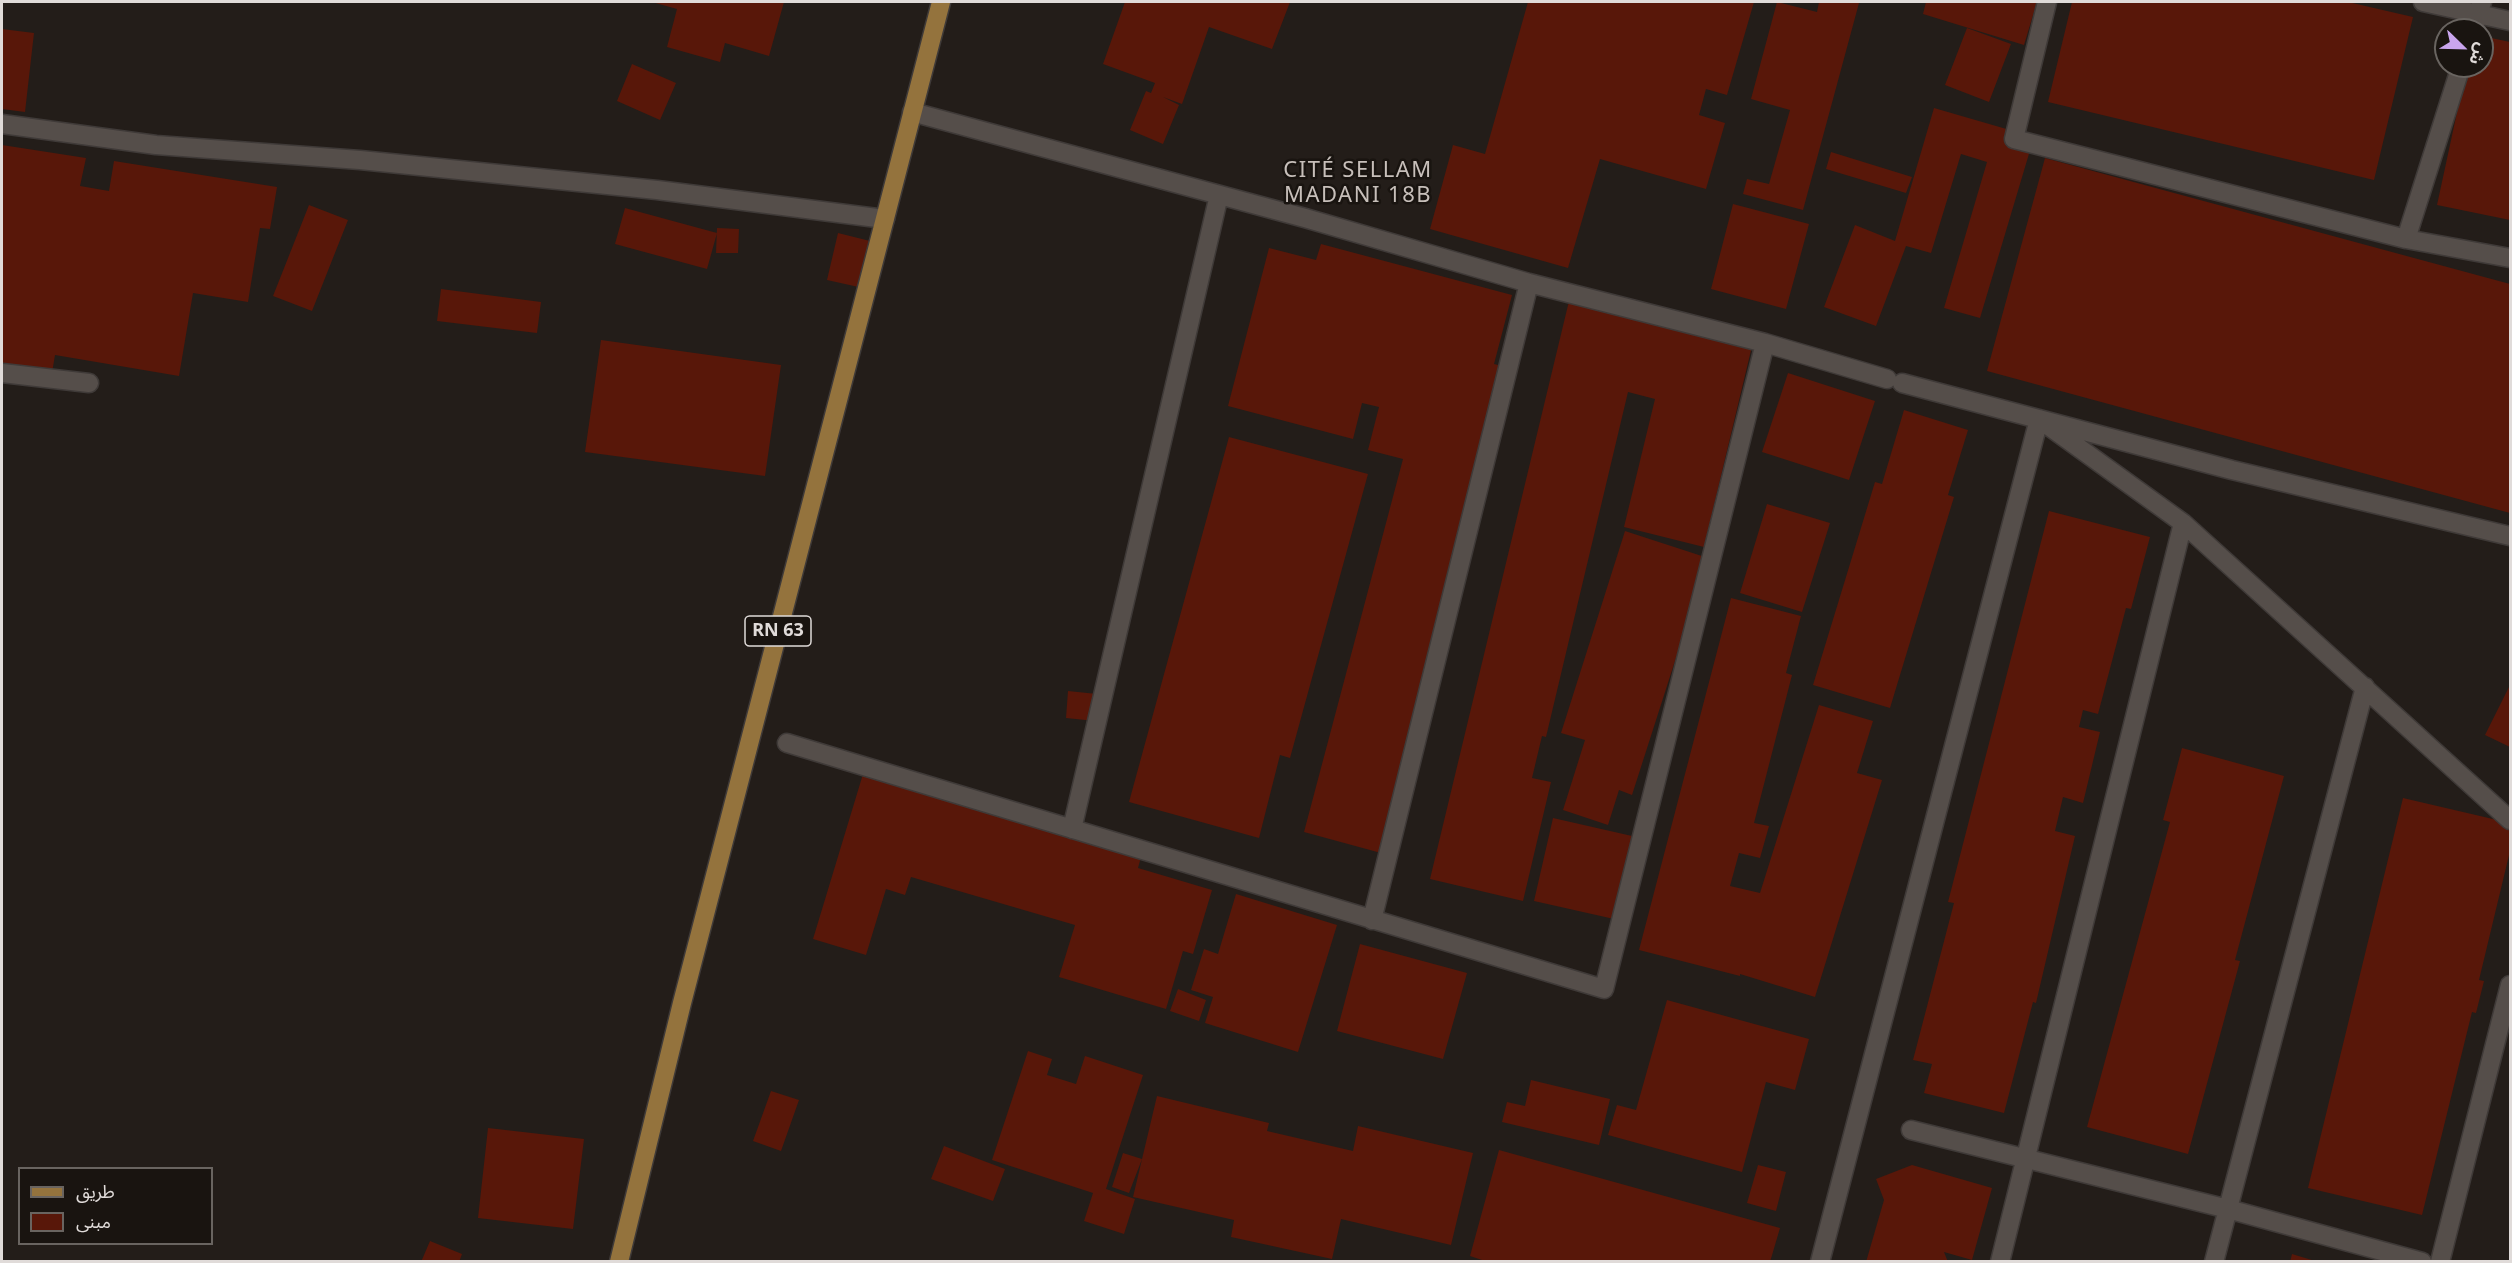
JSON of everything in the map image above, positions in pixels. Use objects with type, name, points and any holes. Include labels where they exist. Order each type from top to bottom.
[{"type":"main road","name":"RN 63","points":[[619,1262],[679,1015],[941,2]]},
{"type":"street","points":[[2048,2],[2014,139],[2406,239],[2511,258]]},
{"type":"street","points":[[2423,2],[2511,21]]},
{"type":"street","points":[[2406,239],[2457,78]]},
{"type":"street","points":[[912,112],[1219,195],[1529,283],[1765,343],[1894,381],[2232,470],[2511,536]]},
{"type":"street","points":[[2,124],[156,145],[360,160],[646,189],[885,219]]},
{"type":"street","points":[[1072,829],[1219,195]]},
{"type":"street","points":[[1372,920],[1529,283]]},
{"type":"street","points":[[787,743],[1604,989],[1765,343]]},
{"type":"street","points":[[2,373],[89,383]]},
{"type":"street","points":[[2039,419],[2183,523],[2511,820]]},
{"type":"street","points":[[1820,1262],[2039,419]]},
{"type":"street","points":[[2000,1262],[2183,523]]},
{"type":"street","points":[[2214,1262],[2365,687]]},
{"type":"street","points":[[2440,1262],[2511,985]]},
{"type":"street","points":[[1911,1130],[2228,1209],[2422,1262]]},
{"type":"building","points":[[652,2],[784,2],[769,56],[725,43],[720,62],[667,47],[677,9]]},
{"type":"building","points":[[1125,2],[1290,2],[1272,49],[1209,27],[1182,104],[1163,97],[1179,105],[1163,144],[1130,130],[1146,91],[1151,93],[1155,83],[1103,64]]},
{"type":"building","points":[[1528,2],[1754,2],[1727,95],[1706,89],[1699,115],[1725,123],[1706,189],[1600,159],[1568,268],[1430,229],[1453,145],[1485,154]]},
{"type":"building","points":[[1777,2],[1817,12],[1819,2],[1859,3],[1803,210],[1743,194],[1747,179],[1769,184],[1790,110],[1751,99]]},
{"type":"building","points":[[1926,2],[2037,2],[2024,45],[1923,14]]},
{"type":"building","points":[[2072,2],[2348,2],[2413,17],[2374,180],[2048,102]]},
{"type":"building","points":[[1967,28],[2011,44],[1989,102],[1945,85]]},
{"type":"building","points":[[2,29],[34,33],[25,112],[2,109]]},
{"type":"building","points":[[2494,39],[2510,42],[2510,220],[2437,205],[2464,78],[2494,78]]},
{"type":"building","points":[[632,64],[676,83],[660,120],[617,101]]},
{"type":"building","points":[[1934,108],[2034,137],[1980,318],[1944,308],[1987,162],[1961,154],[1931,253],[1906,246],[1876,326],[1824,307],[1855,225],[1895,241]]},
{"type":"building","points":[[2,145],[86,158],[80,186],[109,191],[114,161],[277,187],[270,229],[260,228],[248,302],[193,293],[179,376],[55,355],[52,373],[2,365]]},
{"type":"building","points":[[1831,152],[1912,177],[1906,193],[1826,169]]},
{"type":"building","points":[[2045,158],[2510,284],[2510,513],[1987,371]]},
{"type":"building","points":[[1733,204],[1809,224],[1786,309],[1711,289]]},
{"type":"building","points":[[309,205],[348,220],[312,311],[273,296]]},
{"type":"building","points":[[625,208],[717,233],[707,269],[615,244]]},
{"type":"building","points":[[717,228],[739,229],[738,253],[716,253]]},
{"type":"building","points":[[838,233],[874,242],[863,288],[827,280]]},
{"type":"building","points":[[1321,244],[1512,295],[1494,364],[1510,368],[1381,853],[1304,832],[1403,459],[1368,450],[1379,407],[1362,403],[1353,439],[1228,406],[1269,248],[1316,260]]},
{"type":"building","points":[[441,289],[541,302],[537,333],[437,321]]},
{"type":"building","points":[[1569,301],[1753,342],[1704,547],[1624,527],[1655,399],[1628,392],[1546,737],[1542,736],[1532,778],[1551,782],[1523,901],[1430,879]]},
{"type":"building","points":[[601,340],[781,365],[765,476],[585,452]]},
{"type":"building","points":[[1788,373],[1875,401],[1849,480],[1762,452]]},
{"type":"building","points":[[1904,410],[1968,430],[1948,495],[1954,497],[1890,708],[1813,685],[1875,482],[1882,484]]},
{"type":"building","points":[[1229,437],[1368,474],[1290,758],[1280,755],[1259,838],[1129,802]]},
{"type":"building","points":[[1767,504],[1830,523],[1802,612],[1740,593]]},
{"type":"building","points":[[2049,511],[2150,537],[2131,609],[2126,608],[2098,714],[2083,710],[2079,727],[2100,732],[2083,803],[2063,797],[2055,831],[2075,836],[2036,1003],[2033,1002],[2004,1113],[1924,1093],[1932,1064],[1913,1060],[1954,903],[1948,902]]},
{"type":"building","points":[[1625,531],[1708,558],[1632,795],[1619,790],[1608,825],[1563,810],[1585,740],[1561,733]]},
{"type":"building","points":[[1731,598],[1801,616],[1786,673],[1792,675],[1754,823],[1769,826],[1760,858],[1739,853],[1730,886],[1760,893],[1819,705],[1873,721],[1857,773],[1882,780],[1815,997],[1740,974],[1740,976],[1639,950]]},
{"type":"building","points":[[2510,685],[2510,747],[2485,735]]},
{"type":"building","points":[[1068,691],[1097,694],[1095,721],[1066,718]]},
{"type":"building","points":[[2182,748],[2284,776],[2235,960],[2240,961],[2188,1154],[2087,1127],[2170,822],[2163,820]]},
{"type":"building","points":[[863,774],[1141,857],[1138,868],[1212,890],[1193,954],[1183,951],[1166,1009],[1059,977],[1075,925],[911,877],[905,895],[886,889],[866,955],[813,939]]},
{"type":"building","points":[[2403,798],[2510,823],[2510,851],[2479,980],[2484,981],[2476,1013],[2472,1012],[2422,1215],[2308,1188]]},
{"type":"building","points":[[1553,818],[1632,836],[1614,919],[1534,901]]},
{"type":"building","points":[[1236,894],[1337,925],[1298,1052],[1205,1023],[1213,997],[1191,990],[1204,949],[1218,954]]},
{"type":"building","points":[[1360,944],[1467,973],[1443,1059],[1337,1031]]},
{"type":"building","points":[[1178,989],[1206,1000],[1199,1021],[1170,1011]]},
{"type":"building","points":[[1667,1000],[1809,1039],[1795,1090],[1766,1082],[1742,1172],[1608,1135],[1617,1105],[1636,1110]]},
{"type":"building","points":[[1028,1051],[1052,1059],[1047,1075],[1076,1084],[1085,1056],[1143,1075],[1106,1189],[1135,1199],[1124,1234],[1084,1221],[1093,1193],[992,1160]]},
{"type":"building","points":[[1531,1080],[1610,1099],[1599,1145],[1502,1122],[1507,1102],[1525,1106]]},
{"type":"building","points":[[771,1091],[799,1100],[781,1151],[753,1141]]},
{"type":"building","points":[[1157,1096],[1269,1123],[1267,1131],[1353,1151],[1358,1126],[1473,1153],[1451,1245],[1341,1219],[1332,1259],[1231,1237],[1234,1220],[1133,1197]]},
{"type":"building","points":[[488,1128],[584,1139],[573,1229],[478,1218]]},
{"type":"building","points":[[944,1146],[1005,1169],[993,1201],[931,1179]]},
{"type":"building","points":[[1499,1150],[1780,1228],[1770,1262],[1488,1262],[1470,1256]]},
{"type":"building","points":[[1123,1153],[1142,1159],[1129,1193],[1112,1187]]},
{"type":"building","points":[[1758,1165],[1786,1172],[1776,1211],[1747,1203]]},
{"type":"building","points":[[1912,1165],[1992,1188],[1972,1260],[1944,1252],[1948,1262],[1866,1262],[1884,1200],[1876,1179]]},
{"type":"building","points":[[430,1241],[462,1254],[459,1262],[421,1262]]},
{"type":"building","points":[[2292,1254],[2315,1261],[2315,1262],[2290,1262]]},
{"type":"district","name":"CITÉ SELLAM MADANI 18B","points":[[1358,184]]}]
